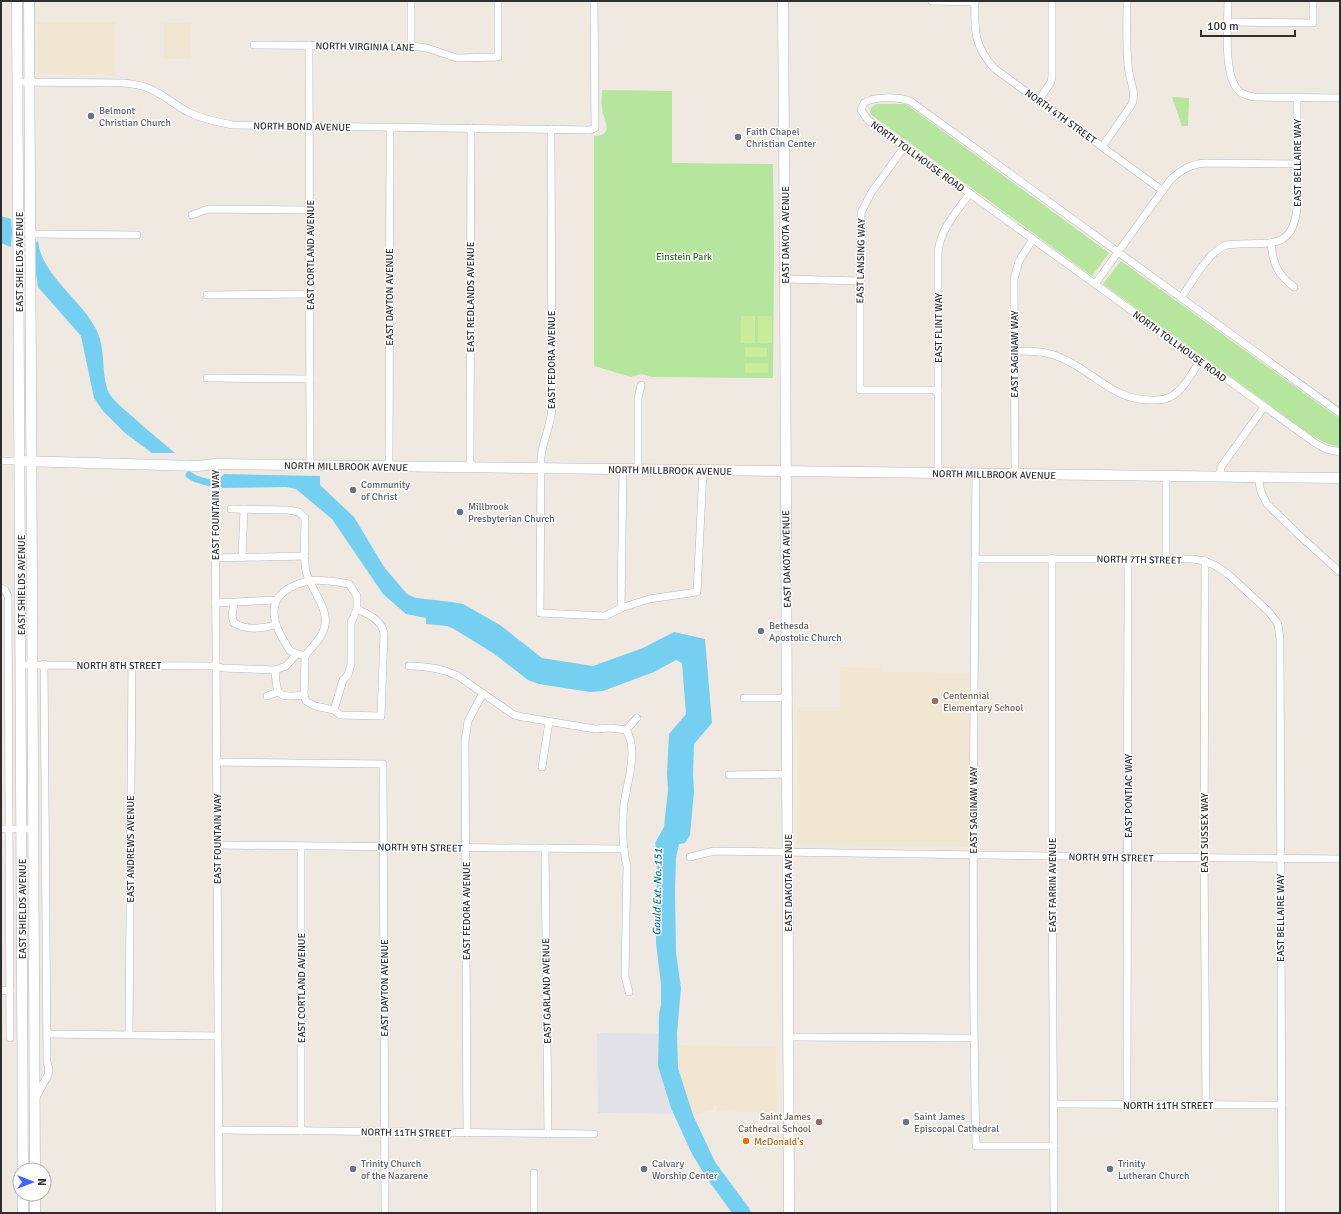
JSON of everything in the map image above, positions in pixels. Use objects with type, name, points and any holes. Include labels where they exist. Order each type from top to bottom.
[{"type":"main road","name":"EAST SHIELDS AVENUE","points":[[18,1],[23,1162]]},
{"type":"main road","name":"EAST SHIELDS AVENUE","points":[[29,1],[35,1162]]},
{"type":"main road","name":"EAST DAKOTA AVENUE","points":[[782,1],[786,279],[789,1213]]},
{"type":"main road","points":[[18,203],[24,208],[24,225],[30,234]]},
{"type":"main road","points":[[18,255],[22,257],[24,261],[25,299],[30,316]]},
{"type":"main road","name":"NORTH MILLBROOK AVENUE","points":[[20,461],[198,466],[215,464],[1340,478]]},
{"type":"main road","points":[[23,994],[26,995],[29,1000],[29,1049],[34,1078]]},
{"type":"main road","points":[[23,1112],[28,1116],[30,1127],[34,1131]]},
{"type":"main road","points":[[23,1202],[23,1213]]},
{"type":"main road","points":[[35,1202],[35,1213]]},
{"type":"street","points":[[411,1],[411,46]]},
{"type":"street","name":"NORTH VIRGINIA LANE","points":[[254,45],[411,46],[427,48],[457,58],[498,57],[498,1]]},
{"type":"street","name":"NORTH BOND AVENUE","points":[[18,82],[123,83],[137,85],[150,89],[189,112],[211,121],[249,126],[590,130],[595,128],[594,1]]},
{"type":"street","points":[[932,1],[975,1]]},
{"type":"street","name":"NORTH 4TH STREET","points":[[975,1],[976,37],[980,49],[995,69],[1163,191]]},
{"type":"street","points":[[1039,100],[1051,82],[1052,76],[1052,1]]},
{"type":"street","points":[[1102,146],[1134,99],[1134,93],[1128,71],[1127,1]]},
{"type":"street","points":[[1228,1],[1228,62],[1232,78],[1238,90],[1246,95],[1254,97],[1340,98]]},
{"type":"street","points":[[1228,22],[1313,23],[1313,1]]},
{"type":"street","name":"EAST CORTLAND AVENUE","points":[[309,45],[310,465]]},
{"type":"street","name":"NORTH TOLLHOUSE ROAD","points":[[1340,413],[910,101],[904,99],[873,98],[864,103],[861,110],[864,116],[1315,444],[1326,449],[1340,452]]},
{"type":"street","name":"EAST BELLAIRE WAY","points":[[1181,298],[1211,255],[1225,245],[1271,243],[1284,239],[1292,231],[1296,220],[1297,208],[1296,98]]},
{"type":"street","name":"EAST DAYTON AVENUE","points":[[389,467],[390,128]]},
{"type":"street","name":"EAST REDLANDS AVENUE","points":[[470,467],[471,128]]},
{"type":"street","name":"EAST FEDORA AVENUE","points":[[551,129],[552,408],[550,422],[543,443],[541,468],[540,613],[605,616],[621,608]]},
{"type":"street","name":"EAST LANSING WAY","points":[[905,146],[871,193],[861,213],[860,390],[938,390]]},
{"type":"street","points":[[1095,284],[1171,179],[1181,170],[1197,164],[1206,163],[1297,164]]},
{"type":"street","name":"EAST FLINT WAY","points":[[938,473],[939,243],[942,233],[970,193]]},
{"type":"street","points":[[192,215],[208,209],[309,210]]},
{"type":"street","points":[[30,234],[137,235]]},
{"type":"street","name":"EAST SAGINAW WAY","points":[[1015,474],[1014,279],[1019,261],[1033,239]]},
{"type":"street","points":[[1271,243],[1275,266],[1279,274],[1294,287]]},
{"type":"street","points":[[786,279],[860,281]]},
{"type":"street","points":[[207,295],[310,294]]},
{"type":"street","points":[[1014,351],[1036,351],[1060,357],[1072,363],[1101,387],[1128,397],[1150,400],[1160,400],[1171,397],[1181,389],[1200,361]]},
{"type":"street","points":[[207,378],[310,379]]},
{"type":"street","points":[[638,469],[638,398],[641,385]]},
{"type":"street","points":[[1219,477],[1221,467],[1264,407]]},
{"type":"street","name":"NORTH MILLBROOK AVENUE","points":[[1,461],[20,461]]},
{"type":"street","name":"EAST FOUNTAIN WAY","points":[[215,464],[219,1213]]},
{"type":"street","points":[[622,469],[621,608],[649,599],[697,592],[703,471]]},
{"type":"street","name":"EAST SAGINAW WAY","points":[[976,473],[973,855],[973,1038],[976,1146],[1054,1146]]},
{"type":"street","points":[[1166,476],[1166,559]]},
{"type":"street","points":[[1258,477],[1261,492],[1267,504],[1340,572]]},
{"type":"street","points":[[231,509],[288,510],[299,512],[305,518],[306,570],[309,581],[324,611],[324,628],[316,645],[305,656],[304,695],[306,702],[315,706],[334,710],[340,715],[381,716],[384,634],[382,625],[376,619],[357,609]]},
{"type":"street","points":[[242,557],[244,509]]},
{"type":"street","points":[[216,558],[305,556]]},
{"type":"street","name":"EAST FARRIN AVENUE","points":[[1052,558],[1054,1213]]},
{"type":"street","name":"NORTH 7TH STREET","points":[[975,559],[1128,558],[1205,561],[1228,574],[1269,612],[1278,624]]},
{"type":"street","name":"EAST PONTIAC WAY","points":[[1127,1105],[1128,558]]},
{"type":"street","name":"EAST SUSSEX WAY","points":[[1205,561],[1204,857],[1206,1105]]},
{"type":"street","points":[[305,656],[290,651],[276,625],[274,608],[276,600],[283,591],[309,581],[349,584],[357,596],[357,609],[351,623],[351,664],[348,675],[343,680],[334,710]]},
{"type":"street","points":[[3,589],[8,596],[5,667],[5,748],[9,829],[10,1038]]},
{"type":"street","points":[[216,603],[276,600]]},
{"type":"street","points":[[234,603],[232,616],[234,623],[240,626],[258,629],[276,625]]},
{"type":"street","name":"EAST BELLAIRE WAY","points":[[1278,624],[1280,640],[1282,1213]]},
{"type":"street","points":[[297,654],[286,666],[275,670],[276,690],[281,695],[286,697],[304,695]]},
{"type":"street","points":[[34,1101],[49,1072],[47,1062],[44,664]]},
{"type":"street","name":"NORTH 8TH STREET","points":[[21,665],[216,666],[222,668],[275,670]]},
{"type":"street","name":"EAST ANDREWS AVENUE","points":[[129,1034],[132,665]]},
{"type":"street","points":[[409,666],[438,668],[449,671],[514,714],[549,722],[595,729],[611,728],[626,730],[630,735],[632,751],[631,766],[624,804],[624,849],[627,866],[625,976],[629,992]]},
{"type":"street","points":[[267,696],[278,692]]},
{"type":"street","name":"EAST FEDORA AVENUE","points":[[467,1133],[465,741],[466,730],[472,712],[483,693]]},
{"type":"street","points":[[744,698],[788,698]]},
{"type":"street","points":[[626,730],[637,718]]},
{"type":"street","points":[[542,767],[549,722]]},
{"type":"street","name":"EAST DAYTON AVENUE","points":[[217,762],[383,764],[385,1213]]},
{"type":"street","points":[[729,775],[787,774]]},
{"type":"street","points":[[1,829],[33,829]]},
{"type":"street","name":"NORTH 9TH STREET","points":[[217,845],[624,849]]},
{"type":"street","name":"EAST CORTLAND AVENUE","points":[[301,846],[301,1131]]},
{"type":"street","name":"EAST GARLAND AVENUE","points":[[545,848],[548,1134]]},
{"type":"street","name":"NORTH 9TH STREET","points":[[690,857],[714,851],[1340,859]]},
{"type":"street","points":[[1,910],[10,910]]},
{"type":"street","points":[[1,991],[10,990]]},
{"type":"street","points":[[47,1034],[218,1036]]},
{"type":"street","points":[[788,1037],[973,1038]]},
{"type":"street","name":"NORTH 11TH STREET","points":[[1054,1104],[1282,1105]]},
{"type":"street","name":"NORTH 11TH STREET","points":[[218,1130],[594,1134]]},
{"type":"street","points":[[534,1173],[534,1213]]},
{"type":"shaded area","points":[[37,22],[115,22],[115,75],[38,73]]},
{"type":"shaded area","points":[[164,23],[191,23],[191,59],[164,59]]},
{"type":"shaded area","points":[[840,667],[881,668],[881,672],[969,673],[971,847],[797,845],[797,707],[840,707]]},
{"type":"shaded area","points":[[597,1033],[658,1034],[658,1066],[674,1114],[598,1113]]},
{"type":"shaded area","points":[[678,1045],[776,1047],[776,1117],[758,1117],[758,1112],[717,1111],[717,1106],[714,1105],[713,1109],[693,1115],[678,1068]]},
{"type":"green space","name":"Einstein Park","points":[[602,90],[672,91],[672,163],[773,164],[773,378],[653,377],[641,374],[631,377],[594,366],[594,136],[605,133],[607,126],[602,107]]},
{"type":"green space","points":[[1172,97],[1189,98],[1188,126],[1182,126]]},
{"type":"green space","points":[[876,104],[906,104],[1109,253],[1092,276],[873,116],[870,113],[871,108]]},
{"type":"green space","points":[[1121,261],[1340,419],[1340,447],[1328,444],[1311,435],[1103,284]]},
{"type":"green space","points":[[741,316],[755,316],[755,343],[741,343]]},
{"type":"green space","points":[[758,316],[772,316],[772,343],[758,343]]},
{"type":"green space","points":[[745,347],[767,348],[767,357],[745,357]]},
{"type":"green space","points":[[745,363],[768,363],[768,373],[745,373]]},
{"type":"water","points":[[1,216],[11,219],[11,247],[1,243]]},
{"type":"water","points":[[38,241],[41,254],[54,276],[89,318],[96,329],[101,346],[106,382],[111,396],[175,453],[152,453],[125,433],[103,411],[94,398],[81,336],[38,287],[35,243]]},
{"type":"water","points":[[224,474],[320,476],[320,485],[354,517],[384,567],[407,594],[416,598],[463,604],[500,625],[542,658],[593,666],[643,648],[674,632],[705,639],[712,723],[694,744],[694,791],[690,835],[685,843],[679,844],[676,858],[676,953],[681,988],[677,1033],[678,1068],[693,1115],[715,1162],[749,1208],[751,1213],[732,1213],[706,1177],[692,1154],[671,1108],[658,1066],[661,984],[656,943],[657,851],[655,843],[664,827],[668,790],[667,773],[669,734],[686,714],[682,663],[676,660],[654,672],[603,691],[590,692],[539,684],[528,680],[493,653],[454,629],[447,626],[426,624],[426,618],[406,614],[383,594],[332,519],[296,489],[286,487],[223,488],[221,487],[220,478]]},
{"type":"waterway","name":"Gould Ext. No. 151","points":[[189,475],[196,479],[210,483]]},
{"type":"place","name":"Belmont Christian Church","points":[[91,116]]},
{"type":"place","name":"Faith Chapel Christian Center","points":[[738,137]]},
{"type":"place","name":"Community of Christ","points":[[353,490]]},
{"type":"place","name":"Millbrook Presbyterian Church","points":[[460,512]]},
{"type":"place","name":"Bethesda Apostolic Church","points":[[761,631]]},
{"type":"place","name":"Centennial Elementary School","points":[[935,701]]},
{"type":"place","name":"Saint James Cathedral School","points":[[819,1122]]},
{"type":"place","name":"Saint James Episcopal Cathedral","points":[[906,1122]]},
{"type":"place","name":"McDonald's","points":[[746,1141]]},
{"type":"place","name":"Trinity Church of the Nazarene","points":[[353,1169]]},
{"type":"place","name":"Calvary Worship Center","points":[[644,1169]]},
{"type":"place","name":"Trinity Lutheran Church","points":[[1110,1169]]}]
